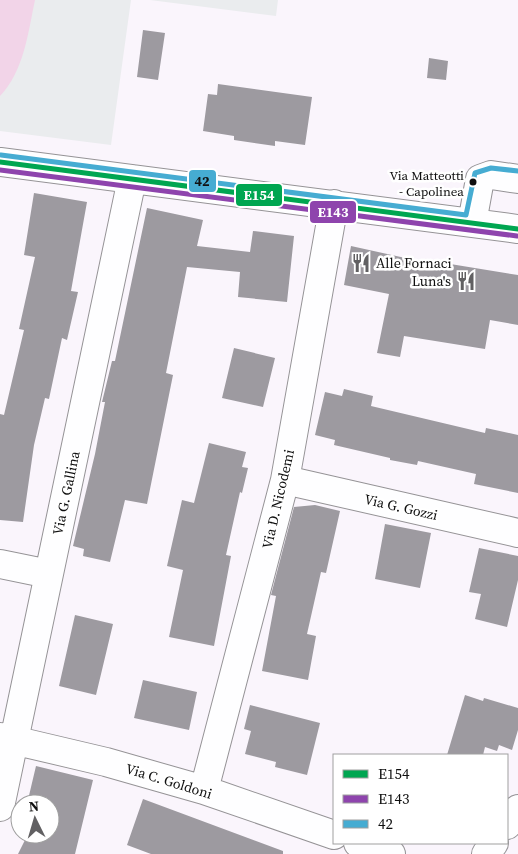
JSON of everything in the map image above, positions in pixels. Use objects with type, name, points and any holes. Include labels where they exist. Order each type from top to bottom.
[{"type":"street","points":[[0,162],[518,228]]},
{"type":"street","points":[[472,223],[480,179],[490,175],[518,179]]},
{"type":"street","name":"Via G. Gallina","points":[[0,807],[7,739],[49,574],[132,179]]},
{"type":"street","name":"Via D. Nicodemi","points":[[204,790],[284,480],[334,204]]},
{"type":"street","name":"Via G. Gozzi","points":[[284,480],[518,533]]},
{"type":"street","points":[[0,564],[49,574]]},
{"type":"street","name":"Via C. Goldoni","points":[[7,739],[106,762],[204,790],[333,835]]},
{"type":"street","points":[[508,824],[518,809]]},
{"type":"street","points":[[361,844],[391,854]]},
{"type":"shaded area","points":[[0,0],[131,0],[111,145],[0,131]]},
{"type":"shaded area","points":[[0,0],[35,0],[20,63],[15,75],[0,96]]},
{"type":"shaded area","points":[[150,0],[278,0],[276,16]]},
{"type":"building","points":[[143,30],[165,33],[158,80],[137,77]]},
{"type":"building","points":[[429,58],[448,61],[446,80],[427,78]]},
{"type":"building","points":[[218,84],[312,97],[305,145],[275,141],[275,146],[234,140],[234,136],[203,131],[208,94],[217,95]]},
{"type":"building","points":[[34,193],[87,202],[71,291],[78,292],[67,340],[62,338],[49,399],[45,398],[34,445],[23,522],[0,520],[0,414],[4,415],[24,330],[19,329],[35,257],[24,255]]},
{"type":"building","points":[[147,208],[203,220],[197,246],[250,252],[253,231],[294,236],[287,302],[238,297],[240,272],[187,267],[166,373],[173,375],[147,504],[125,500],[110,562],[83,556],[84,549],[73,546],[95,454],[105,402],[102,402],[112,361],[115,361]]},
{"type":"building","points":[[351,246],[437,265],[438,262],[518,275],[518,325],[490,320],[485,349],[404,336],[400,357],[377,353],[389,294],[344,285]]},
{"type":"building","points":[[234,348],[275,358],[263,407],[222,398]]},
{"type":"building","points":[[344,389],[373,396],[371,406],[485,433],[486,428],[518,435],[518,493],[474,484],[476,474],[418,461],[417,465],[390,460],[390,458],[334,445],[335,440],[315,435],[325,392],[342,396]]},
{"type":"building","points":[[209,443],[246,452],[242,467],[248,468],[242,493],[240,492],[226,555],[231,556],[214,646],[169,637],[183,570],[167,566],[182,500],[194,503]]},
{"type":"building","points":[[315,505],[340,511],[326,573],[321,572],[307,634],[316,636],[308,680],[262,671],[276,596],[271,595],[294,507]]},
{"type":"building","points":[[385,524],[431,533],[420,588],[375,579]]},
{"type":"building","points":[[479,548],[518,556],[518,580],[507,627],[475,619],[481,594],[469,592]]},
{"type":"building","points":[[75,615],[113,624],[96,695],[59,686]]},
{"type":"building","points":[[143,680],[197,692],[189,730],[134,718]]},
{"type":"building","points":[[465,695],[483,701],[484,698],[518,708],[518,730],[512,750],[499,745],[497,751],[485,747],[483,754],[447,754]]},
{"type":"building","points":[[250,705],[320,723],[307,775],[275,767],[276,762],[245,754],[251,731],[244,729]]},
{"type":"building","points":[[36,766],[93,780],[75,854],[18,854],[23,844],[60,844],[60,794],[29,794]]},
{"type":"building","points":[[143,799],[283,851],[283,854],[151,854],[127,845]]},
{"type":"transit line","name":"42","points":[[1,155],[466,215],[475,173],[491,168],[518,171]]},
{"type":"transit line","name":"E154","points":[[0,162],[518,229]]},
{"type":"transit line","name":"E143","points":[[0,170],[517,236]]},
{"type":"place","name":"Via Matteotti - Capolinea","points":[[473,182]]},
{"type":"place","name":"Alle Fornaci","points":[[361,263]]},
{"type":"place","name":"Luna's","points":[[466,281]]}]
